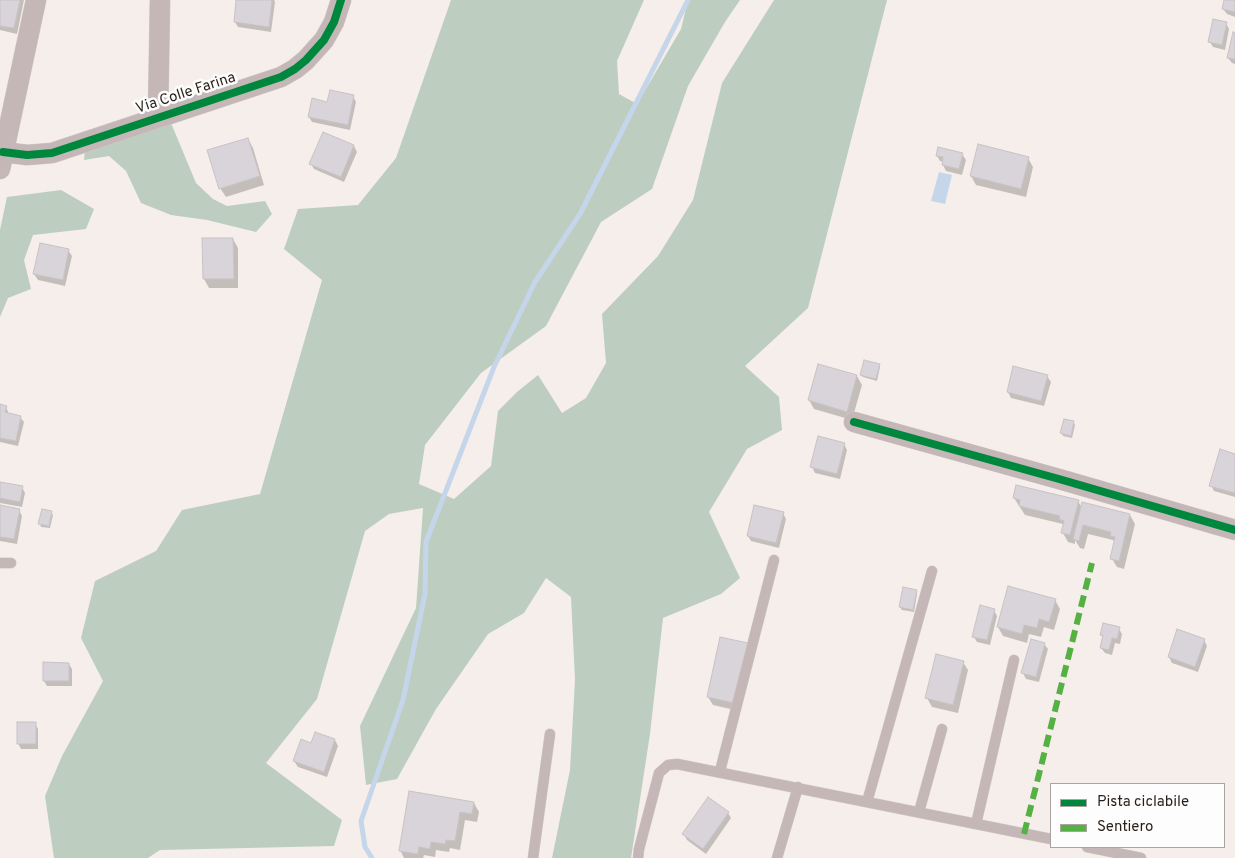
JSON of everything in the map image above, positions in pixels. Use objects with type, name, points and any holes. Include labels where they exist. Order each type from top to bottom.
[{"type":"street","points":[[2,161],[36,0]]},
{"type":"street","name":"Via Colle Farina","points":[[158,118],[160,0]]},
{"type":"street","name":"Via Colle Farina","points":[[2,161],[22,155],[46,154],[271,80],[295,69],[324,40],[334,22],[341,0]]},
{"type":"street","points":[[854,422],[1059,478],[1235,530]]},
{"type":"lane","points":[[720,772],[774,560]]},
{"type":"lane","points":[[867,802],[932,572]]},
{"type":"lane","points":[[976,824],[1014,660]]},
{"type":"lane","points":[[919,812],[942,729]]},
{"type":"lane","points":[[533,858],[550,734]]},
{"type":"lane","points":[[638,858],[658,776],[668,765],[677,764],[798,787],[1050,840]]},
{"type":"lane","points":[[777,858],[798,787]]},
{"type":"lane","points":[[1092,848],[1141,858]]},
{"type":"green space","points":[[451,0],[644,0],[617,61],[619,94],[637,104],[681,29],[688,0],[740,0],[688,86],[652,189],[601,222],[546,326],[481,373],[425,445],[419,484],[454,499],[491,466],[498,411],[538,375],[562,413],[586,398],[606,363],[602,314],[658,256],[693,200],[722,83],[774,0],[887,0],[808,308],[745,366],[779,397],[782,430],[747,449],[709,512],[740,578],[721,594],[663,618],[650,734],[631,858],[552,858],[570,770],[575,680],[571,597],[546,578],[524,613],[488,634],[436,709],[397,779],[366,785],[360,726],[416,608],[423,508],[389,514],[365,531],[317,699],[266,763],[342,820],[334,846],[160,850],[148,858],[54,858],[45,796],[62,756],[103,681],[81,638],[95,581],[156,551],[182,510],[260,494],[322,280],[284,249],[298,209],[358,205],[396,158]]},
{"type":"green space","points":[[171,123],[196,183],[213,199],[227,206],[265,201],[272,214],[256,232],[207,220],[171,215],[141,203],[126,171],[109,156],[84,160],[85,149]]},
{"type":"green space","points":[[61,190],[94,209],[86,229],[33,235],[24,260],[31,289],[8,298],[0,317],[0,230],[7,197]]},
{"type":"water","points":[[939,172],[952,175],[945,204],[931,201]]},
{"type":"building","points":[[0,0],[20,0],[14,28],[0,26]]},
{"type":"building","points":[[236,0],[272,0],[269,27],[234,22]]},
{"type":"building","points":[[1224,0],[1235,0],[1235,12],[1222,9]]},
{"type":"building","points":[[1213,19],[1227,22],[1222,45],[1208,42]]},
{"type":"building","points":[[1233,32],[1235,33],[1235,59],[1227,58]]},
{"type":"building","points":[[330,90],[354,95],[348,125],[308,117],[312,98],[327,102]]},
{"type":"building","points":[[323,132],[354,145],[341,177],[309,164]]},
{"type":"building","points":[[248,138],[260,176],[219,189],[207,150]]},
{"type":"building","points":[[978,144],[1029,157],[1021,189],[970,176]]},
{"type":"building","points":[[938,147],[963,153],[959,169],[942,165],[943,157],[936,156]]},
{"type":"building","points":[[202,238],[233,238],[234,279],[203,279]]},
{"type":"building","points":[[40,243],[69,249],[63,280],[33,274]]},
{"type":"building","points":[[864,360],[880,364],[876,379],[860,375]]},
{"type":"building","points":[[818,364],[857,375],[847,412],[808,400]]},
{"type":"building","points":[[1013,366],[1048,375],[1041,401],[1007,392]]},
{"type":"building","points":[[0,404],[7,406],[5,412],[21,416],[16,441],[0,438]]},
{"type":"building","points":[[1064,419],[1074,421],[1071,436],[1060,433]]},
{"type":"building","points":[[818,436],[845,443],[837,474],[810,467]]},
{"type":"building","points":[[1220,449],[1235,454],[1235,493],[1209,486]]},
{"type":"building","points":[[0,482],[23,486],[20,502],[0,498]]},
{"type":"building","points":[[1016,485],[1079,500],[1070,535],[1061,533],[1064,521],[1059,519],[1060,516],[1019,506],[1020,500],[1013,498]]},
{"type":"building","points":[[1082,502],[1130,514],[1119,561],[1110,559],[1115,537],[1110,536],[1111,532],[1083,525],[1079,541],[1073,539]]},
{"type":"building","points":[[0,505],[20,509],[14,539],[0,537]]},
{"type":"building","points":[[754,505],[784,512],[776,543],[747,536]]},
{"type":"building","points":[[42,509],[52,511],[49,526],[38,524]]},
{"type":"building","points":[[1008,586],[1056,599],[1049,622],[1039,619],[1037,628],[1024,625],[1022,634],[997,627]]},
{"type":"building","points":[[903,587],[917,590],[913,610],[899,607]]},
{"type":"building","points":[[980,605],[995,609],[987,640],[972,637]]},
{"type":"building","points":[[1103,623],[1120,627],[1117,639],[1112,638],[1109,650],[1100,648],[1103,635],[1100,635]]},
{"type":"building","points":[[1177,629],[1205,639],[1195,667],[1168,657]]},
{"type":"building","points":[[720,637],[748,643],[734,703],[707,697]]},
{"type":"building","points":[[1031,639],[1045,643],[1036,677],[1021,673]]},
{"type":"building","points":[[936,654],[964,661],[953,705],[925,698]]},
{"type":"building","points":[[43,662],[69,663],[69,681],[43,681]]},
{"type":"building","points":[[17,722],[36,722],[36,744],[17,744]]},
{"type":"building","points":[[315,732],[335,739],[324,772],[293,761],[301,739],[311,743]]},
{"type":"building","points":[[409,791],[474,802],[472,814],[460,812],[455,841],[446,840],[445,844],[431,842],[430,849],[419,847],[418,854],[399,851]]},
{"type":"building","points":[[708,797],[729,812],[703,849],[682,834]]},
{"type":"waterway","points":[[372,858],[365,847],[361,821],[403,700],[425,594],[426,542],[494,367],[535,282],[580,214],[688,0]]},
{"type":"marked path","points":[[1024,834],[1092,563]]},
{"type":"cycle path","points":[[3,152],[27,155],[52,153],[281,77],[306,60],[324,40],[334,22],[341,0]]},
{"type":"cycle path","points":[[854,422],[1235,530]]}]
